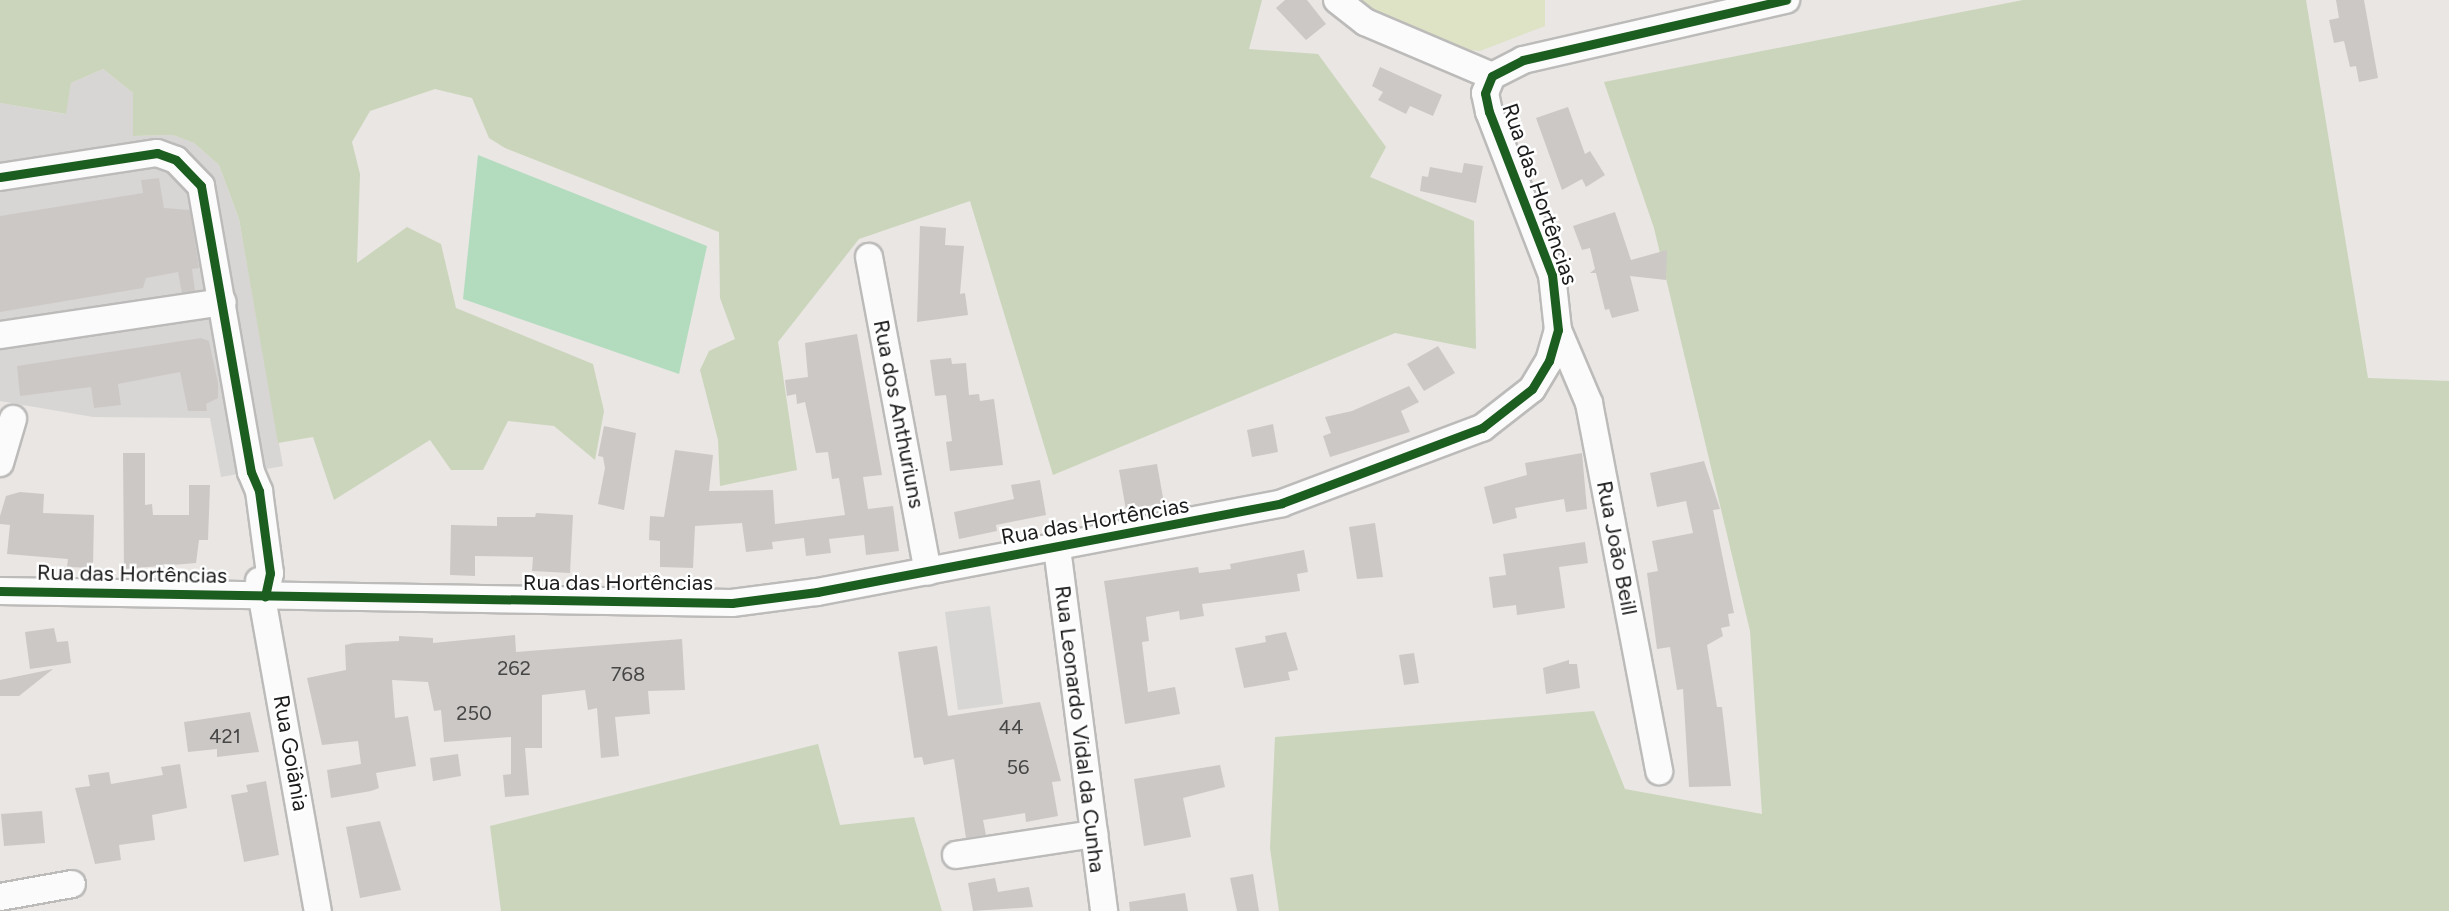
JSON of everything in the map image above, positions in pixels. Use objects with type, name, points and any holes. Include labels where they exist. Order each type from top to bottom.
[{"type":"street","points":[[1337,0],[1365,22],[1492,76]]},
{"type":"street","name":"Rua das Hortências","points":[[0,591],[697,604],[779,598],[1056,548],[1282,503],[1448,444],[1507,412],[1532,389],[1549,361],[1558,330],[1552,275],[1489,112],[1485,93],[1492,76],[1523,60],[1712,8],[1786,0]]},
{"type":"street","name":"Rua Goiânia","points":[[0,177],[140,152],[176,160],[201,186],[251,472],[259,491],[270,573],[265,596],[318,911]]},
{"type":"street","name":"Rua dos Anthuriuns","points":[[869,257],[928,572]]},
{"type":"street","points":[[0,335],[223,302]]},
{"type":"street","name":"Rua João Beill","points":[[1558,330],[1589,404],[1659,771]]},
{"type":"street","points":[[0,463],[13,419]]},
{"type":"street","name":"Rua Leonardo Vidal da Cunha","points":[[1056,548],[1104,911]]},
{"type":"street","points":[[956,855],[1094,834]]},
{"type":"street","points":[[0,897],[72,884]]},
{"type":"shaded area","points":[[103,69],[133,93],[133,136],[173,135],[194,143],[219,165],[239,219],[283,466],[221,477],[210,418],[93,417],[0,401],[0,103],[65,114],[71,83]]},
{"type":"shaded area","points":[[990,606],[1003,704],[958,710],[945,612]]},
{"type":"green space","points":[[0,0],[1262,0],[1249,49],[1318,54],[1386,147],[1370,177],[1474,221],[1476,349],[1395,333],[1053,475],[970,201],[859,239],[778,342],[797,470],[720,486],[718,440],[700,370],[709,351],[735,339],[720,298],[719,232],[505,148],[489,138],[472,98],[435,89],[370,111],[352,142],[360,174],[357,263],[407,227],[441,244],[456,308],[593,364],[604,411],[595,460],[554,426],[508,421],[483,470],[451,470],[430,440],[334,500],[313,437],[278,443],[239,219],[219,165],[194,143],[173,135],[133,136],[133,93],[103,69],[71,83],[66,114],[0,103]]},
{"type":"green space","points":[[1345,0],[1545,0],[1545,26],[1480,51],[1462,49],[1398,28]]},
{"type":"green space","points":[[2023,0],[2306,0],[2368,378],[2449,381],[2449,911],[1279,911],[1270,848],[1275,737],[1594,711],[1625,789],[1762,814],[1750,631],[1654,228],[1604,82]]},
{"type":"green space","points":[[478,155],[707,246],[679,374],[463,299]]},
{"type":"green space","points":[[818,744],[840,825],[914,817],[942,911],[501,911],[490,826]]},
{"type":"building","points":[[1285,0],[1307,0],[1326,24],[1306,40],[1276,8]]},
{"type":"building","points":[[2336,0],[2364,0],[2378,78],[2359,82],[2356,66],[2350,67],[2344,41],[2334,43],[2329,20],[2339,18]]},
{"type":"building","points":[[1380,67],[1442,95],[1433,116],[1410,106],[1406,114],[1378,100],[1383,92],[1372,86]]},
{"type":"building","points":[[1568,107],[1585,154],[1590,151],[1605,175],[1586,187],[1582,179],[1562,190],[1536,118]]},
{"type":"building","points":[[1464,163],[1483,166],[1476,203],[1420,191],[1422,176],[1428,177],[1430,167],[1462,173]]},
{"type":"building","points":[[159,178],[164,208],[190,210],[199,268],[192,269],[195,291],[182,293],[178,272],[146,278],[143,288],[0,312],[0,216],[143,193],[141,180]]},
{"type":"building","points":[[1615,212],[1631,260],[1667,250],[1666,280],[1630,276],[1639,311],[1612,318],[1609,309],[1605,310],[1596,273],[1590,273],[1595,269],[1590,248],[1582,250],[1573,226]]},
{"type":"building","points":[[920,226],[946,228],[945,245],[964,246],[960,294],[965,293],[968,315],[917,322]]},
{"type":"building","points":[[857,334],[882,475],[863,477],[868,509],[893,506],[899,551],[866,555],[864,535],[829,539],[831,553],[806,556],[804,538],[772,542],[773,549],[746,552],[742,523],[695,526],[693,568],[660,567],[660,541],[649,540],[650,516],[664,517],[675,450],[713,455],[709,491],[773,490],[775,524],[845,515],[839,478],[832,479],[828,452],[816,453],[805,402],[797,404],[796,394],[787,396],[785,380],[808,377],[805,343]]},
{"type":"building","points":[[201,338],[209,341],[218,383],[218,398],[206,404],[207,411],[188,411],[180,372],[118,384],[121,405],[94,408],[91,387],[20,396],[17,366]]},
{"type":"building","points":[[1438,346],[1455,373],[1424,391],[1407,364]]},
{"type":"building","points":[[951,358],[952,364],[966,363],[969,395],[979,394],[980,401],[994,399],[1003,465],[950,471],[946,442],[952,441],[946,395],[935,396],[930,360]]},
{"type":"building","points":[[1409,386],[1419,402],[1401,411],[1410,432],[1330,457],[1323,436],[1331,433],[1325,417],[1352,411]]},
{"type":"building","points":[[1273,424],[1278,452],[1252,457],[1247,430]]},
{"type":"building","points":[[604,426],[636,433],[624,510],[598,504],[605,468],[603,457],[598,456]]},
{"type":"building","points":[[123,453],[145,453],[145,505],[152,504],[153,515],[189,515],[189,485],[210,485],[208,540],[199,540],[196,563],[124,569]]},
{"type":"building","points":[[1582,453],[1587,509],[1566,512],[1564,499],[1515,508],[1517,518],[1493,524],[1484,487],[1527,475],[1525,463]]},
{"type":"building","points":[[1704,461],[1720,509],[1713,510],[1734,613],[1728,614],[1730,626],[1721,628],[1723,636],[1707,645],[1717,707],[1722,707],[1731,786],[1689,787],[1683,689],[1677,690],[1670,647],[1657,649],[1647,573],[1658,571],[1652,541],[1693,533],[1686,501],[1657,507],[1650,473]]},
{"type":"building","points":[[1157,464],[1164,503],[1126,510],[1119,470]]},
{"type":"building","points":[[1040,480],[1046,515],[996,525],[997,531],[959,539],[954,512],[1014,499],[1011,485]]},
{"type":"building","points":[[20,492],[44,494],[43,513],[94,515],[93,568],[67,567],[68,559],[7,554],[10,525],[0,524],[0,516],[6,496]]},
{"type":"building","points":[[536,513],[573,515],[570,573],[532,571],[533,557],[475,556],[475,576],[450,575],[451,525],[497,526],[497,517],[535,517]]},
{"type":"building","points":[[1375,523],[1383,577],[1357,579],[1349,527]]},
{"type":"building","points":[[1585,542],[1588,563],[1559,567],[1565,608],[1517,615],[1516,605],[1493,608],[1489,577],[1506,575],[1503,554]]},
{"type":"building","points":[[1304,550],[1308,572],[1297,574],[1300,591],[1202,604],[1204,616],[1180,620],[1179,611],[1146,617],[1149,641],[1142,642],[1148,692],[1175,687],[1180,714],[1125,724],[1104,581],[1198,567],[1199,573],[1231,569],[1230,564]]},
{"type":"building","points":[[54,628],[57,642],[68,641],[71,663],[30,669],[25,632]]},
{"type":"building","points":[[1286,632],[1298,670],[1288,672],[1290,680],[1244,688],[1235,648],[1266,642],[1265,636]]},
{"type":"building","points":[[515,635],[516,652],[682,639],[685,690],[648,691],[650,714],[615,717],[619,756],[601,758],[597,708],[588,710],[585,690],[542,695],[542,748],[525,748],[529,795],[505,797],[503,775],[511,774],[511,737],[444,742],[441,710],[434,711],[428,682],[392,680],[395,718],[408,716],[416,766],[376,773],[379,788],[331,798],[327,770],[361,764],[358,741],[322,745],[307,678],[346,670],[345,645],[354,643],[399,641],[399,636],[433,638],[433,643]]},
{"type":"building","points":[[937,646],[948,716],[1040,702],[1061,781],[1052,782],[1058,816],[1026,822],[1025,813],[983,820],[986,835],[966,838],[954,759],[924,765],[922,757],[914,758],[898,652]]},
{"type":"building","points":[[1414,653],[1419,683],[1404,685],[1399,655]]},
{"type":"building","points":[[1569,660],[1569,664],[1577,664],[1580,688],[1546,694],[1543,668]]},
{"type":"building","points":[[53,669],[19,696],[0,696],[0,680]]},
{"type":"building","points":[[250,712],[259,752],[217,757],[217,749],[188,752],[184,722]]},
{"type":"building","points":[[458,754],[461,776],[433,781],[430,758]]},
{"type":"building","points":[[180,764],[187,808],[152,815],[155,840],[119,845],[121,860],[95,864],[75,788],[90,786],[88,775],[109,772],[111,784],[163,775],[161,767]]},
{"type":"building","points":[[1220,765],[1225,787],[1183,798],[1191,837],[1144,846],[1134,779]]},
{"type":"building","points":[[266,781],[279,855],[244,862],[231,795],[248,792],[246,785]]},
{"type":"building","points":[[42,811],[45,843],[4,846],[1,814]]},
{"type":"building","points":[[380,821],[401,890],[360,898],[346,827]]},
{"type":"building","points":[[1253,874],[1259,911],[1237,911],[1230,878]]},
{"type":"building","points":[[995,878],[998,892],[1029,887],[1033,907],[973,911],[968,883]]},
{"type":"building","points":[[1185,893],[1188,911],[1130,911],[1129,902]]},
{"type":"cycle path","points":[[0,591],[732,603],[817,592],[1282,503],[1482,428],[1532,389],[1549,361],[1558,330],[1552,275],[1489,112],[1485,93],[1492,76],[1523,60],[1786,0]]},
{"type":"cycle path","points":[[0,177],[157,153],[176,160],[201,186],[251,472],[259,491],[270,573],[265,596]]}]
